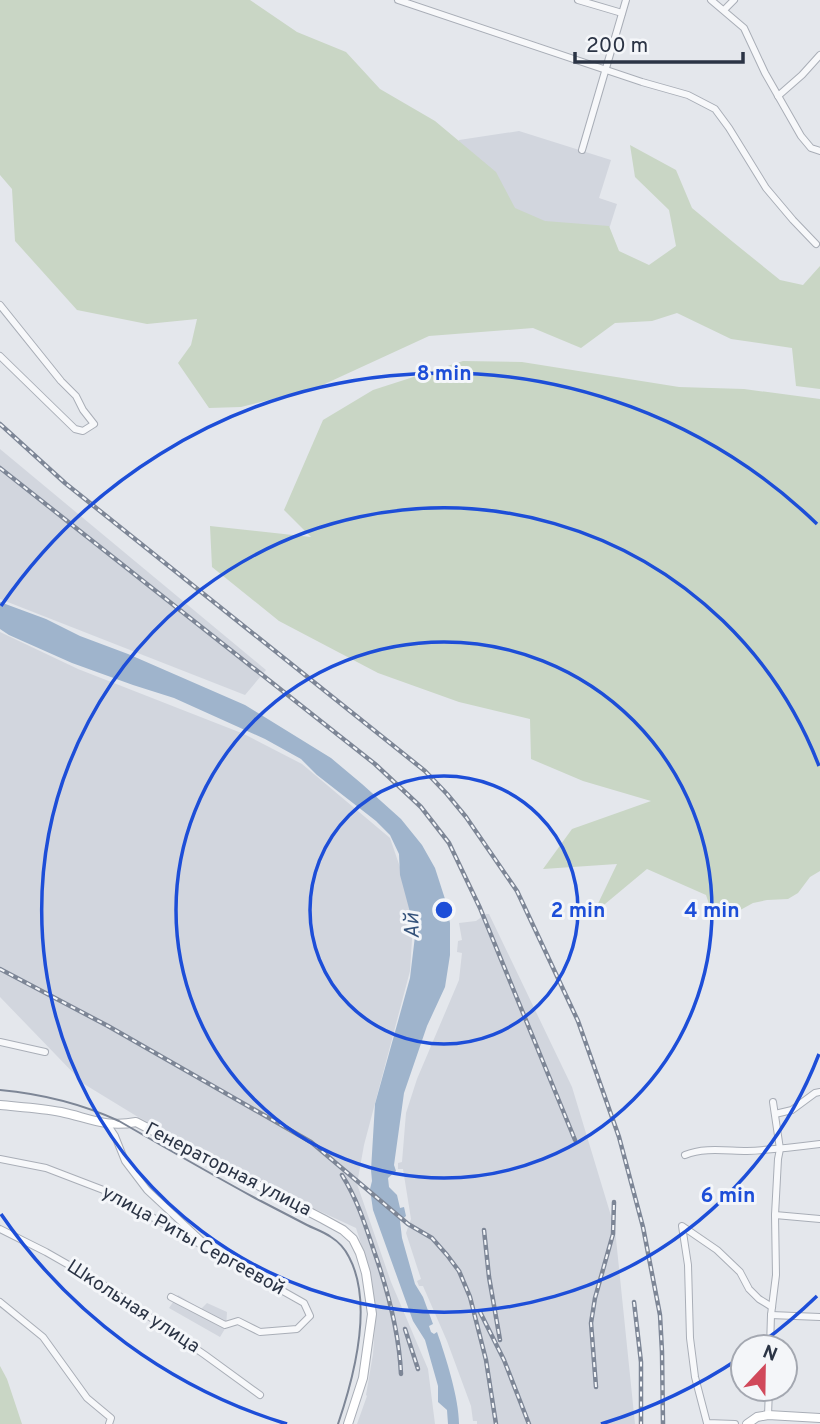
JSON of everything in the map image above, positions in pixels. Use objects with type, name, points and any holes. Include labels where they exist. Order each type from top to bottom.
[{"type":"main road","name":"Генераторная улица","points":[[0,1105],[57,1111],[107,1124],[136,1122],[343,1230],[353,1238],[366,1273],[372,1314],[363,1378],[348,1424]]},
{"type":"main road","points":[[747,1424],[757,1417],[768,1415],[820,1418]]},
{"type":"street","points":[[398,0],[688,95],[715,109],[766,188],[816,244]]},
{"type":"street","points":[[578,0],[622,13]]},
{"type":"street","points":[[582,150],[626,0]]},
{"type":"street","points":[[711,0],[744,28],[765,73],[801,136],[811,148],[820,151]]},
{"type":"street","points":[[724,10],[734,0]]},
{"type":"street","points":[[778,96],[820,55]]},
{"type":"street","points":[[0,305],[76,396],[94,424],[83,430],[75,429],[0,356]]},
{"type":"street","points":[[0,1042],[45,1052]]},
{"type":"street","points":[[775,1114],[792,1110],[820,1091]]},
{"type":"street","points":[[771,1333],[776,1275],[775,1215],[780,1149],[773,1102]]},
{"type":"street","points":[[107,1124],[125,1161],[147,1190],[214,1253]]},
{"type":"street","points":[[685,1154],[820,1144]]},
{"type":"street","name":"улица Риты Сергеевой","points":[[0,1159],[46,1168],[106,1191],[304,1303],[310,1316],[297,1329],[260,1332],[238,1321],[225,1325],[171,1297]]},
{"type":"street","points":[[775,1215],[820,1219]]},
{"type":"street","points":[[735,1424],[706,1423],[695,1377],[690,1338],[688,1265],[682,1226],[717,1250],[740,1272],[749,1289],[772,1311],[820,1317]]},
{"type":"street","name":"Школьная улица","points":[[0,1229],[102,1284],[260,1395]]},
{"type":"street","points":[[0,1302],[43,1337],[87,1398],[110,1421]]},
{"type":"street","points":[[768,1403],[768,1415]]},
{"type":"shaded area","points":[[519,131],[611,160],[599,198],[617,204],[610,226],[602,239],[497,209],[453,155],[459,140]]},
{"type":"shaded area","points":[[0,449],[266,670],[245,695],[0,599]]},
{"type":"shaded area","points":[[0,632],[78,669],[244,734],[302,764],[390,838],[414,908],[410,971],[364,1145],[357,1184],[391,1282],[428,1369],[435,1424],[357,1424],[367,1396],[375,1324],[369,1269],[356,1228],[289,1197],[138,1117],[84,1084],[0,997]]},
{"type":"shaded area","points":[[489,914],[572,1087],[615,1229],[635,1424],[477,1424],[477,1421],[473,1421],[471,1406],[447,1341],[423,1286],[419,1286],[417,1281],[421,1279],[406,1233],[411,1219],[403,1169],[398,1169],[398,1163],[402,1162],[406,1113],[417,1079],[459,980],[462,953],[457,952],[458,941],[462,940],[459,923],[476,921]]},
{"type":"shaded area","points":[[178,1295],[201,1309],[207,1303],[227,1312],[226,1327],[220,1337],[169,1308]]},
{"type":"green space","points":[[0,0],[250,0],[297,32],[346,52],[380,89],[435,121],[496,172],[515,208],[545,221],[609,226],[619,251],[649,265],[676,246],[669,210],[635,177],[630,145],[676,170],[692,208],[780,280],[803,285],[820,266],[820,389],[796,386],[792,348],[731,339],[677,313],[652,321],[615,323],[581,348],[533,328],[429,336],[316,388],[241,407],[209,408],[178,363],[191,345],[197,319],[147,324],[77,310],[15,241],[12,189],[0,175]]},
{"type":"green space","points":[[463,361],[522,362],[679,387],[744,389],[820,399],[820,871],[810,877],[798,893],[788,899],[753,903],[733,914],[711,910],[706,895],[647,869],[593,914],[617,864],[543,869],[572,829],[651,801],[583,781],[531,759],[530,719],[459,702],[378,673],[279,621],[212,567],[210,526],[311,537],[284,510],[323,420],[373,390]]},
{"type":"green space","points":[[0,1366],[7,1379],[22,1424],[0,1424]]},
{"type":"water","points":[[0,602],[46,619],[80,636],[245,705],[331,758],[362,784],[401,819],[422,845],[435,868],[450,923],[450,955],[445,987],[427,1026],[404,1093],[394,1165],[396,1171],[388,1178],[389,1187],[397,1195],[400,1208],[404,1207],[406,1216],[400,1221],[402,1238],[415,1284],[433,1324],[429,1326],[431,1332],[437,1332],[444,1353],[454,1390],[459,1424],[448,1424],[447,1410],[438,1402],[438,1386],[425,1340],[413,1321],[373,1210],[370,1189],[375,1104],[410,978],[415,936],[415,922],[400,875],[399,854],[390,835],[301,759],[265,739],[174,698],[72,663],[9,635],[0,629]]},
{"type":"tram line","points":[[0,1090],[61,1100],[119,1121],[339,1243],[349,1257],[356,1276],[361,1318],[355,1363],[338,1424]]},
{"type":"railway","points":[[0,424],[65,483],[425,771],[466,817],[517,891],[578,1021],[619,1137],[643,1227],[660,1315],[663,1424]]},
{"type":"railway","points":[[0,468],[375,764],[421,807],[449,843],[480,908],[575,1140]]},
{"type":"railway","points":[[0,969],[108,1026],[311,1142],[408,1224],[432,1238],[459,1271],[470,1297],[486,1360],[496,1424]]},
{"type":"railway","points":[[342,1175],[360,1212],[384,1281],[395,1327],[401,1374]]},
{"type":"railway","points":[[596,1387],[591,1323],[595,1298],[613,1234],[614,1202]]},
{"type":"railway","points":[[484,1230],[500,1340]]},
{"type":"railway","points":[[634,1302],[641,1362],[641,1424]]},
{"type":"railway","points":[[480,1312],[504,1360],[529,1424]]},
{"type":"railway","points":[[405,1329],[418,1369]]},
{"type":"water label","name":"Ай","points":[[413,926]]}]
